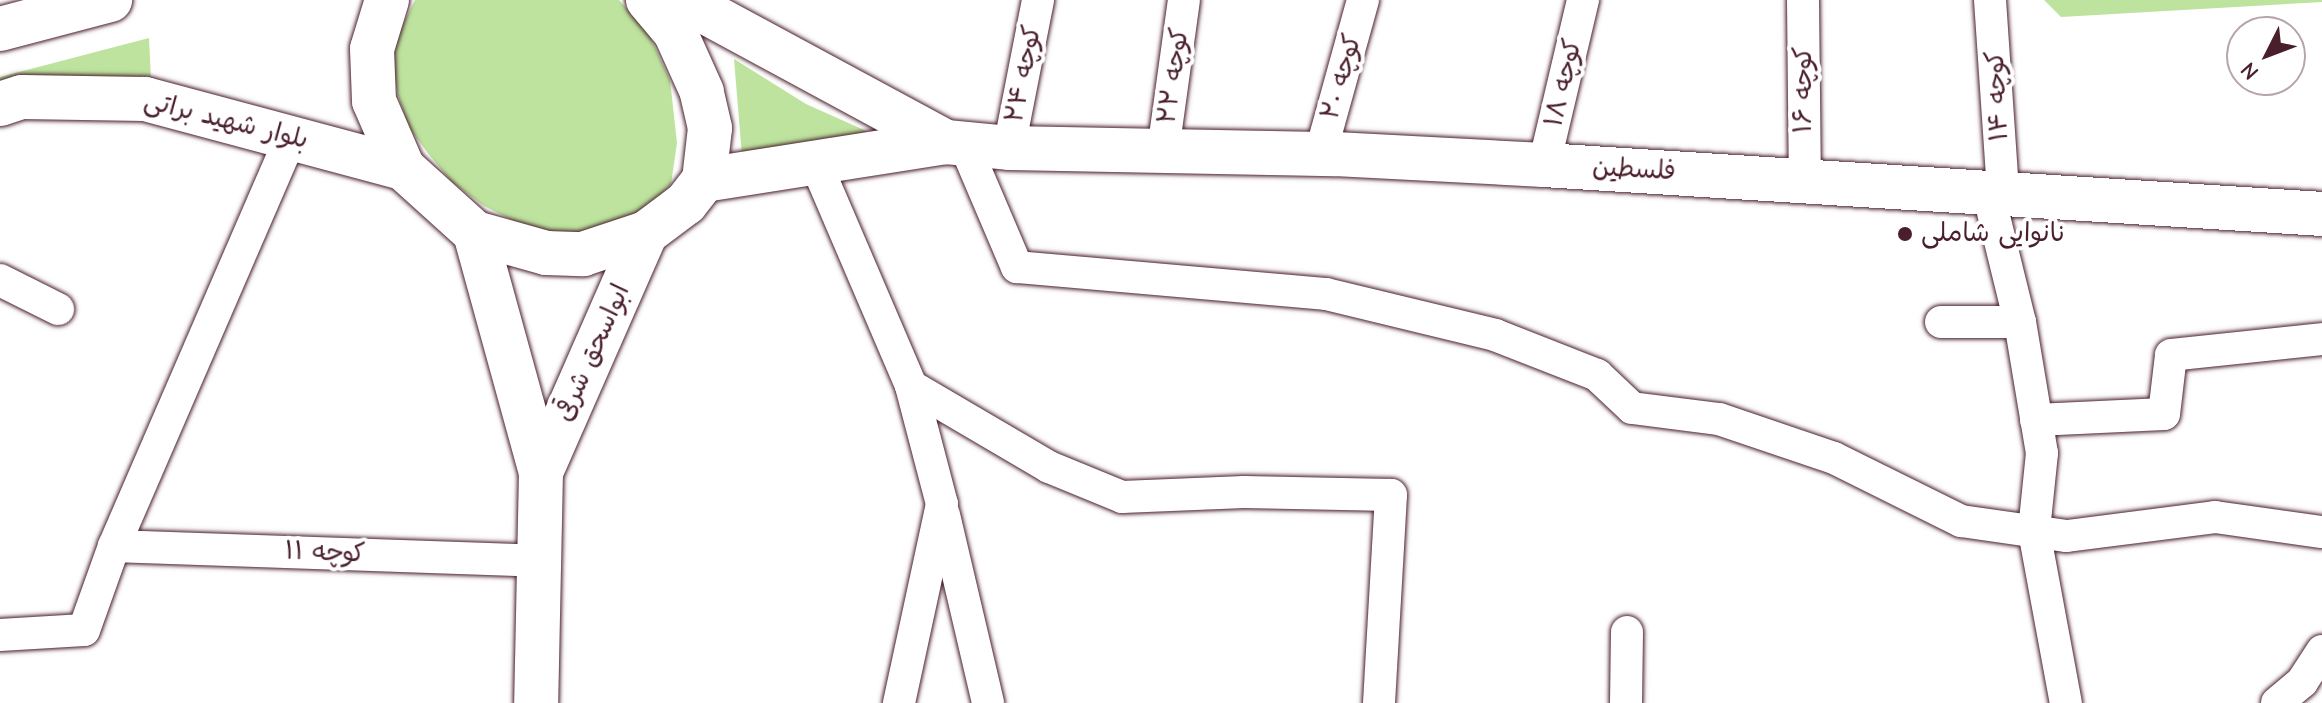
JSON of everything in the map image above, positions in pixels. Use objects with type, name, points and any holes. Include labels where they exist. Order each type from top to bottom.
[{"type":"main road","points":[[0,29],[110,0]]},
{"type":"main road","points":[[387,0],[372,49],[374,101],[403,168],[475,233],[546,253],[583,254],[646,233],[686,203],[704,180],[710,128],[702,92],[675,32],[648,0]]},
{"type":"main road","points":[[683,0],[955,142]]},
{"type":"main road","name":"بلوار شهید براتی","points":[[0,104],[22,97],[145,99],[403,168]]},
{"type":"main road","points":[[704,180],[955,142]]},
{"type":"main road","name":"فلسطین","points":[[955,142],[1009,148],[1320,155],[1544,165],[1805,179],[2322,214]]},
{"type":"main road","name":"ابواسحق شرقی","points":[[475,233],[541,472],[536,703]]},
{"type":"main road","name":"ابواسحق شرقی","points":[[541,472],[646,233]]},
{"type":"street","name":"کوچه ۲۴","points":[[1009,148],[1038,0]]},
{"type":"street","name":"کوچه ۲۲","points":[[1163,151],[1184,0]]},
{"type":"street","name":"کوچه ۲۰","points":[[1320,155],[1363,0]]},
{"type":"street","name":"کوچه ۱۸","points":[[1544,165],[1583,0]]},
{"type":"street","name":"کوچه ۱۶","points":[[1803,0],[1805,179]]},
{"type":"street","name":"کوچه ۱۴","points":[[1990,0],[1996,192],[2042,453],[2034,531],[2066,703]]},
{"type":"street","points":[[0,635],[84,630],[114,546],[291,136]]},
{"type":"street","points":[[955,142],[1017,267],[1326,294],[1495,335],[1597,375],[1632,408],[1719,419],[1834,458],[1961,521],[2067,536],[2215,517],[2322,532]]},
{"type":"street","points":[[816,164],[911,386],[988,703]]},
{"type":"street","points":[[0,280],[58,309]]},
{"type":"street","points":[[1941,322],[2020,322]]},
{"type":"street","points":[[2036,420],[2164,414],[2171,355],[2322,339]]},
{"type":"street","points":[[911,386],[1049,467],[1122,497],[1244,492],[1391,495],[1379,703]]},
{"type":"street","points":[[899,703],[942,504]]},
{"type":"street","name":"کوچه ۱۱","points":[[114,546],[537,561]]},
{"type":"street","points":[[1626,703],[1627,632]]},
{"type":"street","points":[[2277,703],[2302,682],[2322,651]]},
{"type":"green space","points":[[415,0],[619,0],[648,32],[670,80],[677,143],[671,184],[634,223],[567,237],[522,225],[484,206],[452,182],[430,156],[410,129],[398,96],[390,51]]},
{"type":"green space","points":[[2044,0],[2322,0],[2322,2],[2061,17]]},
{"type":"green space","points":[[149,38],[151,80],[0,90],[0,77]]},
{"type":"green space","points":[[734,59],[806,104],[882,138],[742,156]]},
{"type":"place","name":"نانوایی شاملی","points":[[1905,234]]}]
